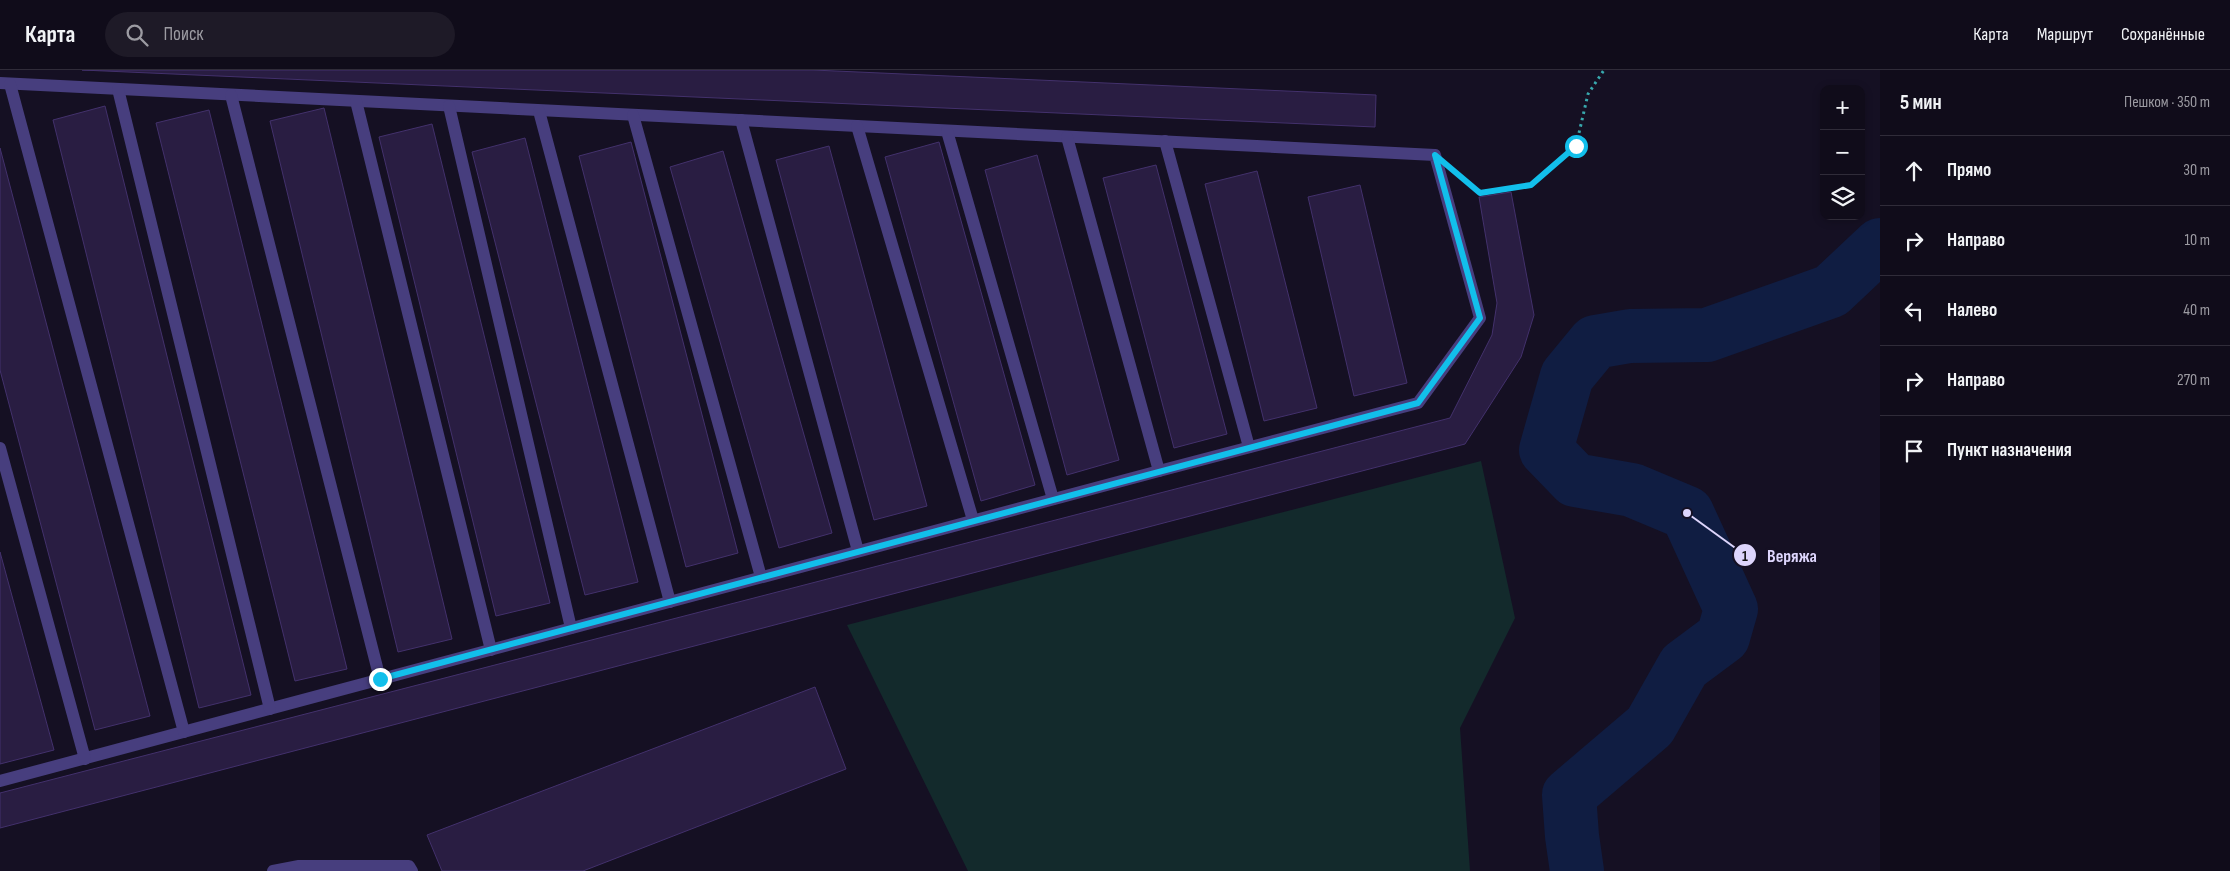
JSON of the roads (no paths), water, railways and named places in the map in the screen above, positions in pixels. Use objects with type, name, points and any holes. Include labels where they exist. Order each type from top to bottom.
[{"type":"lane","points":[[0,781],[85,758],[184,732],[270,709],[380,679],[670,602],[973,520],[1418,403],[1480,318],[1435,155],[5,84],[184,732]]},
{"type":"lane","points":[[118,89],[270,709]]},
{"type":"lane","points":[[230,95],[380,679]]},
{"type":"lane","points":[[356,101],[491,650]]},
{"type":"lane","points":[[450,106],[571,628]]},
{"type":"lane","points":[[540,110],[670,602]]},
{"type":"lane","points":[[633,115],[761,577]]},
{"type":"lane","points":[[741,120],[858,551]]},
{"type":"lane","points":[[857,126],[973,520]]},
{"type":"lane","points":[[947,131],[1052,499]]},
{"type":"lane","points":[[1067,137],[1159,471]]},
{"type":"lane","points":[[1165,142],[1249,447]]},
{"type":"lane","points":[[0,448],[85,758]]},
{"type":"lane","points":[[273,871],[308,866],[409,866],[412,871]]},
{"type":"waterway","points":[[1577,871],[1569,795],[1650,726],[1684,666],[1723,637],[1731,609],[1687,513],[1632,490],[1575,480],[1546,450],[1567,376],[1595,342],[1630,336],[1707,335],[1831,291],[1880,245]]},
{"type":"place","name":"Веряжа","points":[[1687,513]]}]
